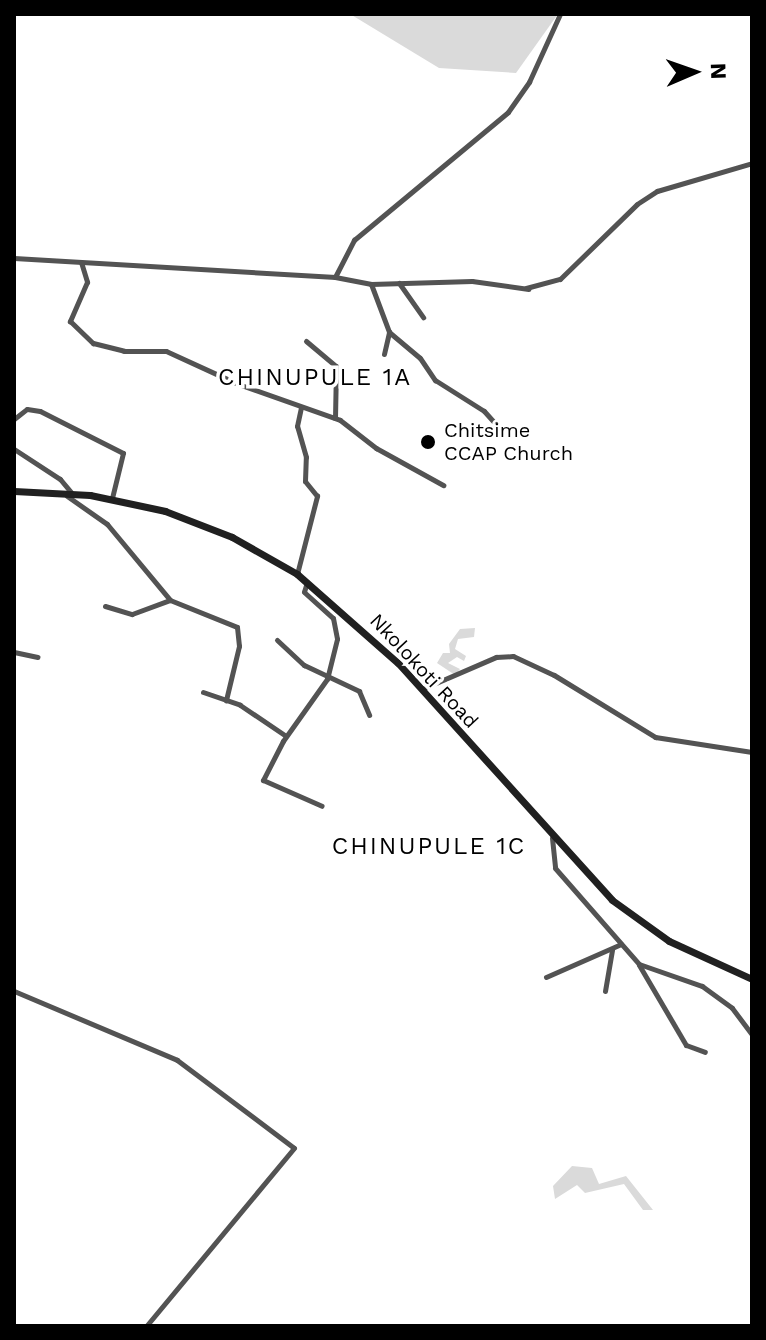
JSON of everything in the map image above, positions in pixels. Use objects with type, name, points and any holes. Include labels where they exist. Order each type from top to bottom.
[{"type":"main road","name":"Nkolokoti Road","points":[[14,491],[71,492],[112,498],[190,519],[297,574],[366,630],[422,689],[591,882],[640,922],[702,959],[752,979]]},
{"type":"street","points":[[335,277],[354,240],[508,112],[529,82],[560,14]]},
{"type":"street","points":[[14,258],[335,277],[371,284],[472,281],[527,289],[560,279],[637,204],[657,191],[752,163]]},
{"type":"street","points":[[80,261],[87,282],[70,321],[93,343],[124,351],[166,351],[335,418],[443,485]]},
{"type":"street","points":[[399,283],[423,317]]},
{"type":"street","points":[[371,284],[389,332],[420,358],[435,380],[488,414],[503,432]]},
{"type":"street","points":[[384,354],[389,332]]},
{"type":"street","points":[[306,341],[336,366],[335,418]]},
{"type":"street","points":[[297,574],[317,496],[305,481],[306,457],[297,426],[301,407]]},
{"type":"street","points":[[14,419],[27,409],[40,411],[123,453],[112,498]]},
{"type":"street","points":[[14,449],[60,479],[71,492]]},
{"type":"street","points":[[60,492],[107,524],[170,600],[218,617],[240,632],[226,700]]},
{"type":"street","points":[[307,581],[305,594],[337,624],[327,679],[286,736],[264,783],[322,806]]},
{"type":"street","points":[[105,606],[132,614],[170,600]]},
{"type":"street","points":[[277,640],[327,679],[359,691],[369,715]]},
{"type":"street","points":[[14,652],[37,657]]},
{"type":"street","points":[[422,689],[496,657],[513,656],[554,675],[655,737],[752,752]]},
{"type":"street","points":[[203,692],[226,700],[286,736]]},
{"type":"street","points":[[552,838],[555,868],[639,964],[683,1042],[705,1052]]},
{"type":"street","points":[[546,977],[591,954],[612,950],[621,944]]},
{"type":"street","points":[[605,991],[612,950]]},
{"type":"street","points":[[639,964],[702,986],[732,1008],[752,1035]]},
{"type":"street","points":[[14,991],[177,1060],[294,1148],[146,1326]]},
{"type":"shaded area","points":[[350,14],[558,14],[516,73],[439,68]]},
{"type":"shaded area","points":[[475,628],[474,637],[458,639],[455,649],[466,656],[464,661],[457,657],[448,663],[460,669],[455,675],[437,663],[443,653],[450,653],[449,644],[460,629]]},
{"type":"shaded area","points":[[572,1166],[592,1168],[599,1184],[626,1176],[653,1210],[643,1210],[624,1184],[585,1193],[577,1185],[555,1199],[553,1186]]},
{"type":"place","name":"Chitsime CCAP Church","points":[[428,442]]},
{"type":"district","name":"CHINUPULE 1A","points":[[315,378]]},
{"type":"district","name":"CHINUPULE 1C","points":[[429,847]]}]
